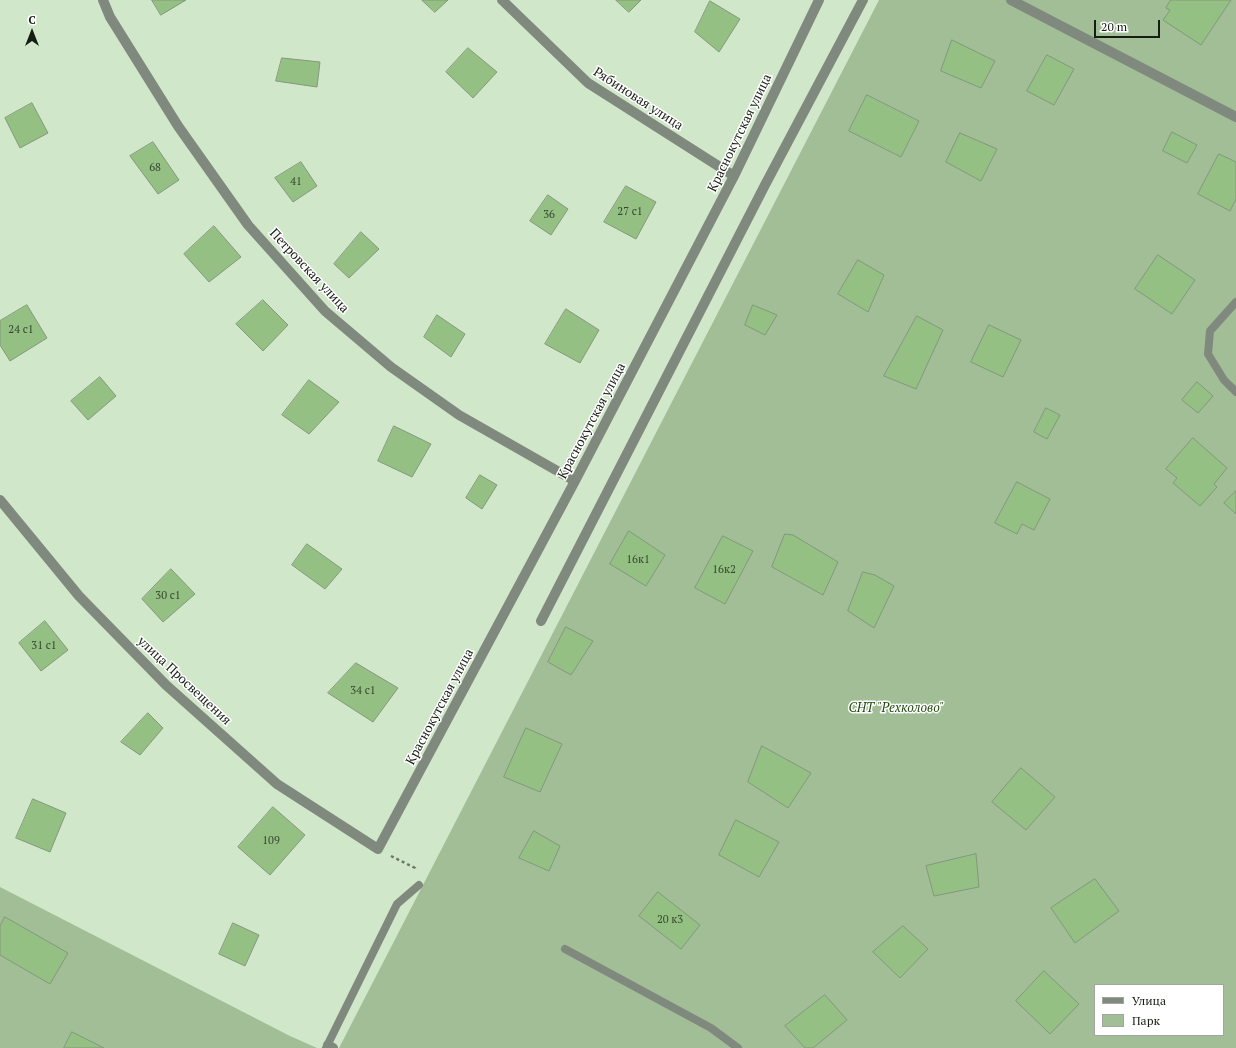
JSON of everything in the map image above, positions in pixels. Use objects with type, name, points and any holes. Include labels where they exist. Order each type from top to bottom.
[{"type":"street","name":"Петровская улица","points":[[103,0],[110,17],[178,126],[248,225],[325,311],[390,367],[459,415],[575,481]]},
{"type":"street","name":"Рябиновая улица","points":[[502,0],[588,83],[734,176]]},
{"type":"street","name":"Краснокутская улица","points":[[378,849],[575,481],[734,176],[819,0]]},
{"type":"street","points":[[541,621],[765,185],[863,0]]},
{"type":"street","points":[[1011,0],[1236,117]]},
{"type":"street","name":"улица Просвещения","points":[[0,500],[79,596],[166,685],[277,784],[378,849]]},
{"type":"lane","points":[[1236,302],[1210,331],[1208,354],[1224,380],[1236,392]]},
{"type":"lane","points":[[329,1047],[397,904],[419,885]]},
{"type":"lane","points":[[565,949],[711,1028],[738,1048]]},
{"type":"path","points":[[378,849],[414,868],[419,885]]},
{"type":"green space","name":"СНТ \"Рехколово\"","points":[[879,0],[1236,0],[1236,1048],[339,1048]]},
{"type":"green space","points":[[0,887],[290,1036],[317,1048],[0,1048]]},
{"type":"building","points":[[152,0],[186,0],[161,15]]},
{"type":"building","points":[[422,0],[448,0],[435,12]]},
{"type":"building","points":[[616,0],[641,0],[629,12]]},
{"type":"building","points":[[1171,0],[1231,0],[1201,45],[1163,20],[1170,10],[1166,8]]},
{"type":"building","points":[[710,1],[740,19],[719,52],[695,32]]},
{"type":"building","points":[[952,40],[995,61],[981,88],[941,71]]},
{"type":"building","points":[[468,48],[497,72],[473,98],[446,72]]},
{"type":"building","points":[[1047,55],[1074,69],[1054,105],[1027,91]]},
{"type":"building","points":[[282,58],[320,62],[317,87],[276,81]]},
{"type":"building","points":[[867,95],[919,121],[901,157],[849,131]]},
{"type":"building","points":[[32,103],[48,133],[20,148],[5,118]]},
{"type":"building","points":[[1172,132],[1197,145],[1187,163],[1163,151]]},
{"type":"building","points":[[960,133],[997,149],[981,181],[946,162]]},
{"type":"building","points":[[153,142],[179,180],[158,194],[130,156]]},
{"type":"building","points":[[1219,154],[1236,162],[1236,199],[1230,211],[1198,194]]},
{"type":"building","points":[[301,162],[317,186],[293,202],[275,178]]},
{"type":"building","points":[[626,186],[656,202],[636,239],[604,222]]},
{"type":"building","points":[[548,195],[568,209],[551,235],[530,221]]},
{"type":"building","points":[[214,226],[241,257],[209,282],[184,254]]},
{"type":"building","points":[[361,232],[379,249],[349,278],[334,264]]},
{"type":"building","points":[[1158,255],[1195,280],[1172,314],[1135,289]]},
{"type":"building","points":[[858,260],[884,275],[868,312],[838,294]]},
{"type":"building","points":[[263,300],[288,325],[263,351],[236,324]]},
{"type":"building","points":[[27,305],[47,338],[10,361],[0,345],[0,321]]},
{"type":"building","points":[[753,305],[777,315],[765,335],[745,325]]},
{"type":"building","points":[[566,309],[599,330],[580,363],[545,344]]},
{"type":"building","points":[[437,315],[465,334],[451,357],[424,337]]},
{"type":"building","points":[[917,316],[943,330],[916,389],[884,376]]},
{"type":"building","points":[[989,325],[1021,340],[1003,377],[971,362]]},
{"type":"building","points":[[100,377],[116,396],[88,420],[71,401]]},
{"type":"building","points":[[309,380],[339,402],[309,434],[282,415]]},
{"type":"building","points":[[1197,382],[1213,396],[1198,413],[1182,400]]},
{"type":"building","points":[[1046,408],[1060,415],[1047,439],[1034,432]]},
{"type":"building","points":[[394,426],[431,444],[412,477],[378,461]]},
{"type":"building","points":[[1193,438],[1227,468],[1214,484],[1217,487],[1200,506],[1173,483],[1177,478],[1166,469]]},
{"type":"building","points":[[480,475],[497,485],[482,509],[466,498]]},
{"type":"building","points":[[1017,482],[1050,499],[1034,530],[1022,524],[1017,534],[995,523]]},
{"type":"building","points":[[1236,491],[1236,514],[1224,503]]},
{"type":"building","points":[[629,531],[665,555],[646,586],[610,564]]},
{"type":"building","points":[[785,534],[793,535],[838,562],[823,595],[772,567]]},
{"type":"building","points":[[723,536],[753,551],[725,604],[695,588]]},
{"type":"building","points":[[307,544],[342,569],[325,589],[292,565]]},
{"type":"building","points":[[171,569],[195,594],[163,622],[142,599]]},
{"type":"building","points":[[863,572],[875,575],[894,586],[874,628],[848,611]]},
{"type":"building","points":[[45,621],[68,650],[41,671],[19,643]]},
{"type":"building","points":[[566,627],[593,641],[571,675],[548,662]]},
{"type":"building","points":[[356,663],[398,688],[373,722],[328,693]]},
{"type":"building","points":[[148,713],[163,728],[140,755],[121,742]]},
{"type":"building","points":[[526,728],[562,744],[540,792],[504,777]]},
{"type":"building","points":[[762,746],[811,773],[788,808],[748,782]]},
{"type":"building","points":[[1021,768],[1055,797],[1026,830],[992,802]]},
{"type":"building","points":[[33,799],[66,813],[50,852],[16,838]]},
{"type":"building","points":[[273,807],[305,835],[270,875],[238,847]]},
{"type":"building","points":[[736,820],[779,842],[759,877],[719,855]]},
{"type":"building","points":[[534,831],[560,846],[549,871],[519,858]]},
{"type":"building","points":[[976,854],[979,887],[934,896],[926,866]]},
{"type":"building","points":[[1095,879],[1119,911],[1075,943],[1051,908]]},
{"type":"building","points":[[658,892],[700,925],[681,949],[639,916]]},
{"type":"building","points":[[5,917],[68,953],[50,984],[0,955],[0,926]]},
{"type":"building","points":[[233,923],[259,935],[245,966],[219,954]]},
{"type":"building","points":[[903,926],[928,949],[900,978],[873,952]]},
{"type":"building","points":[[1044,971],[1079,1004],[1050,1034],[1016,1001]]},
{"type":"building","points":[[825,995],[847,1020],[813,1048],[805,1048],[785,1026]]},
{"type":"building","points":[[72,1032],[104,1048],[64,1048]]}]
